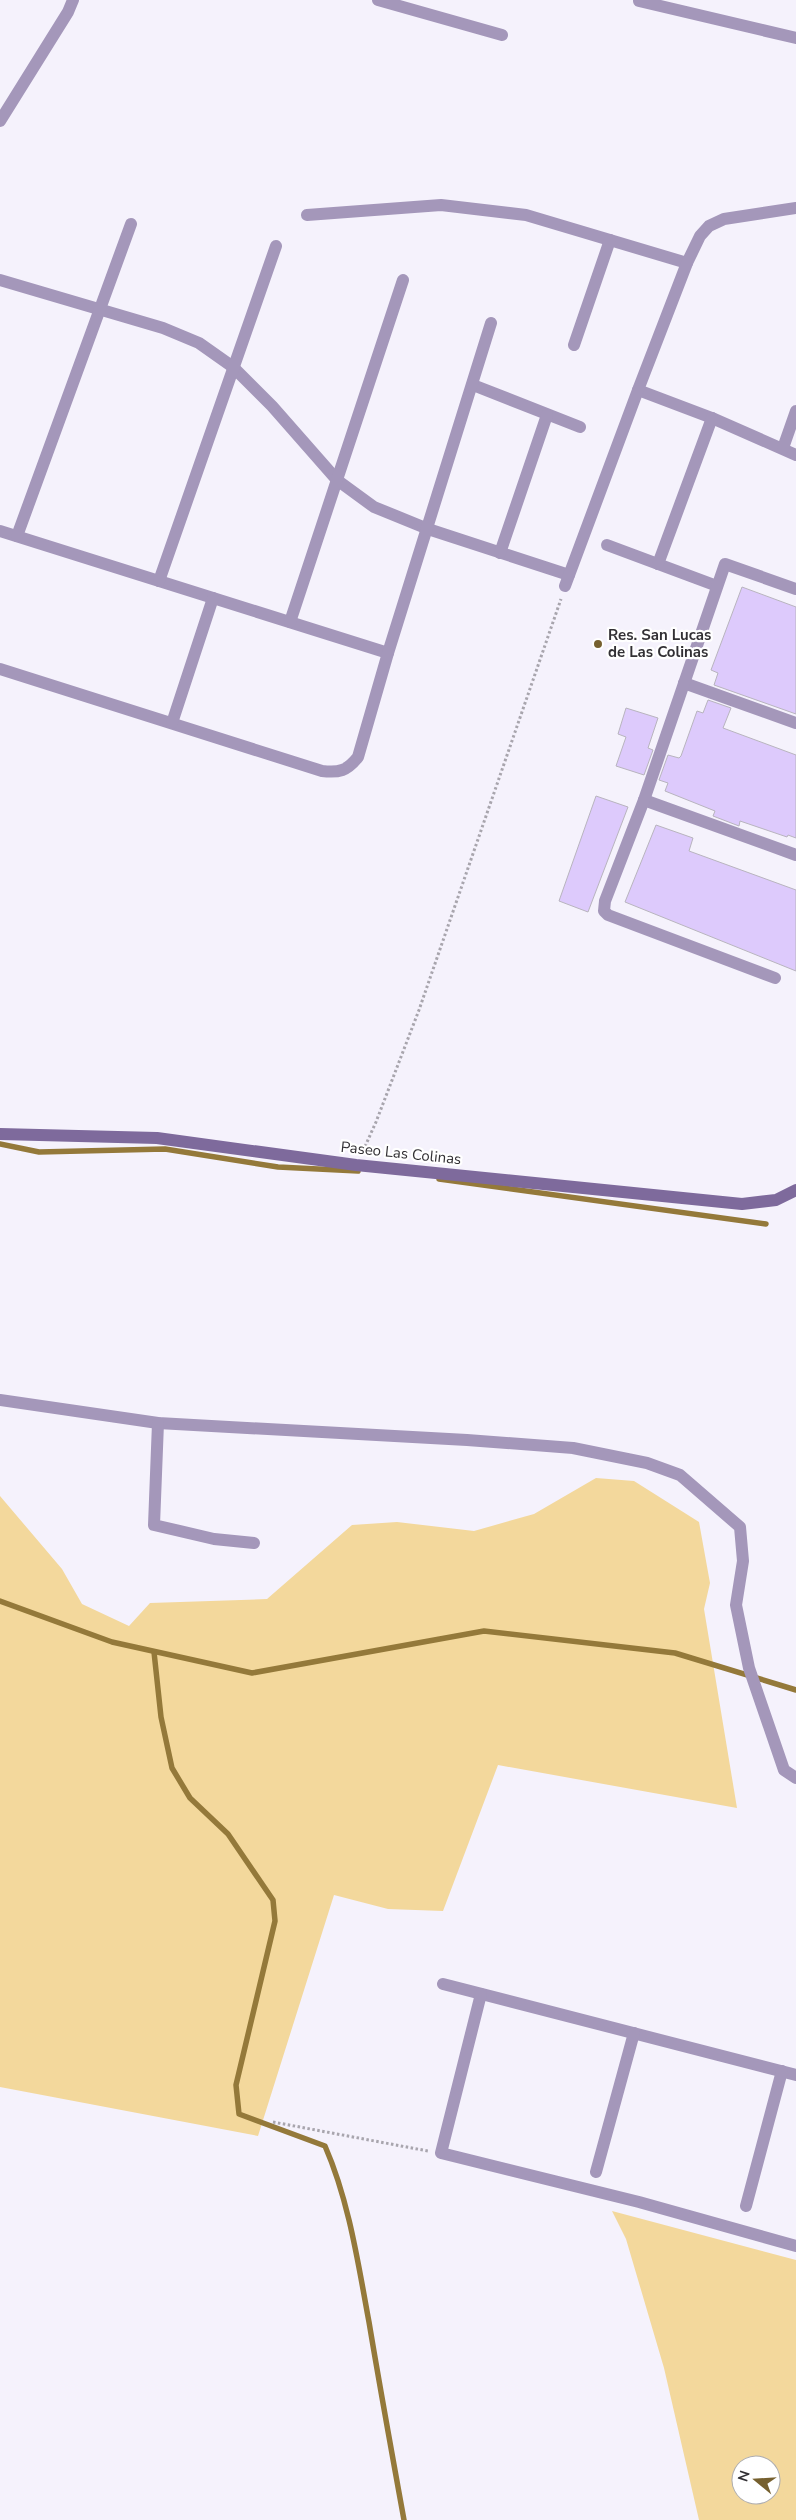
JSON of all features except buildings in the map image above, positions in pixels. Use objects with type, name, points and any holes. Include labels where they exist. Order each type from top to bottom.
[{"type":"street","points":[[0,119],[68,12],[72,0]]},
{"type":"street","points":[[378,0],[502,35]]},
{"type":"street","points":[[639,1],[796,38]]},
{"type":"street","points":[[307,215],[442,205],[526,215],[687,263]]},
{"type":"street","points":[[0,280],[163,328],[199,343],[233,367],[272,406],[337,480],[374,507],[428,530],[500,553],[567,580],[687,263],[700,236],[710,226],[724,219],[796,208]]},
{"type":"street","points":[[17,536],[131,224]]},
{"type":"street","points":[[574,345],[610,240]]},
{"type":"street","points":[[159,581],[276,246]]},
{"type":"street","points":[[290,622],[404,280]]},
{"type":"street","points":[[0,669],[322,771],[337,773],[350,767],[358,757],[388,653],[473,386],[491,323]]},
{"type":"street","points":[[473,386],[580,427]]},
{"type":"street","points":[[638,390],[712,418],[796,455]]},
{"type":"street","points":[[783,448],[796,411]]},
{"type":"street","points":[[500,553],[547,415]]},
{"type":"street","points":[[658,564],[712,418]]},
{"type":"street","points":[[0,530],[388,653]]},
{"type":"street","points":[[607,545],[717,586]]},
{"type":"street","points":[[775,978],[608,915],[604,911],[605,901],[644,800],[725,564],[796,589]]},
{"type":"street","points":[[172,723],[213,598]]},
{"type":"street","points":[[684,683],[796,724]]},
{"type":"street","points":[[644,800],[796,856]]},
{"type":"street","name":"Paseo Las Colinas","points":[[0,1134],[157,1138],[356,1165],[742,1204],[776,1200],[796,1190]]},
{"type":"street","points":[[0,1400],[158,1423],[468,1440],[573,1448],[647,1462],[680,1474],[740,1527],[743,1561],[736,1604],[749,1668],[784,1770],[796,1778]]},
{"type":"street","points":[[158,1423],[154,1525],[214,1539],[254,1542]]},
{"type":"street","points":[[443,1984],[796,2075]]},
{"type":"street","points":[[481,1994],[440,2154],[639,2202],[796,2246]]},
{"type":"street","points":[[596,2172],[634,2033]]},
{"type":"street","points":[[746,2206],[782,2071]]},
{"type":"path","points":[[356,1165],[376,1122],[419,1010],[567,580]]},
{"type":"path","points":[[274,2122],[440,2154]]},
{"type":"shaded area","points":[[596,1478],[634,1481],[699,1522],[710,1583],[704,1609],[737,1808],[498,1765],[443,1911],[388,1909],[334,1895],[258,2136],[0,2087],[0,1496],[62,1569],[82,1604],[129,1626],[150,1603],[267,1599],[352,1525],[397,1522],[474,1531],[534,1514]]},
{"type":"shaded area","points":[[612,2211],[796,2260],[796,2520],[699,2520],[664,2368],[626,2239]]},
{"type":"waterway","points":[[0,1144],[39,1152],[165,1149],[278,1167],[358,1171]]},
{"type":"waterway","points":[[439,1179],[766,1224]]},
{"type":"waterway","points":[[0,1601],[112,1642],[252,1673],[484,1631],[675,1653],[796,1690]]},
{"type":"waterway","points":[[154,1652],[161,1717],[172,1768],[190,1798],[228,1834],[273,1900],[275,1921],[236,2085],[239,2114],[325,2146],[347,2210],[357,2255],[404,2520]]},
{"type":"place","name":"Res. San Lucas de Las Colinas","points":[[598,644]]}]
